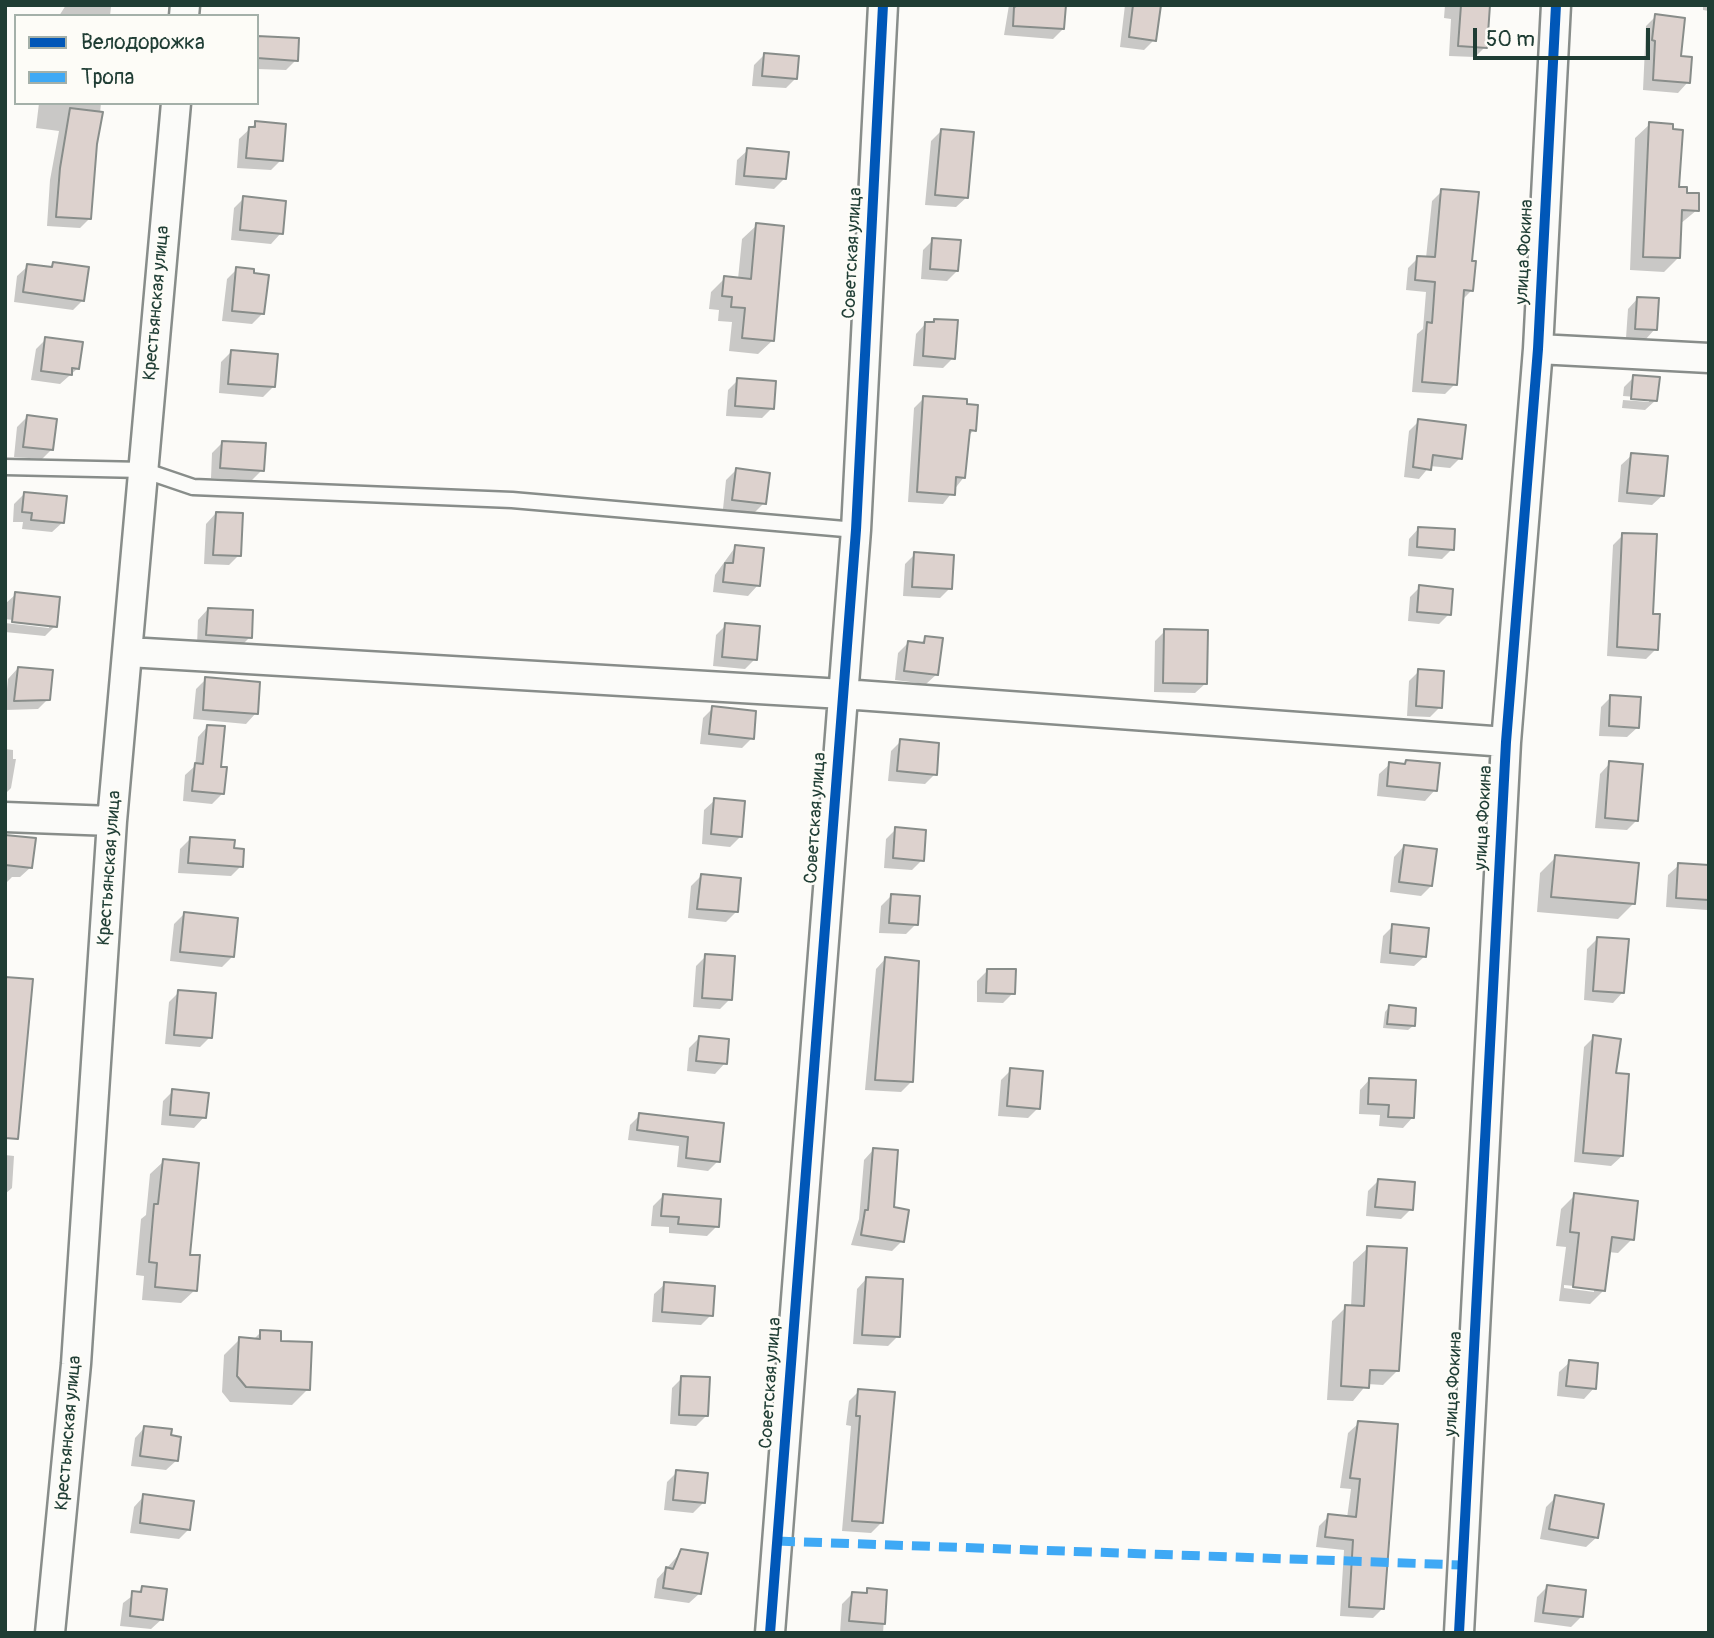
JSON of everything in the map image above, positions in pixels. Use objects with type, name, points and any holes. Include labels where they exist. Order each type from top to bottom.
[{"type":"street","name":"Советская улица","points":[[770,1633],[856,530],[883,5]]},
{"type":"street","name":"улица Фокина","points":[[1459,1633],[1506,742],[1538,349],[1556,5]]},
{"type":"street","name":"Крестьянская улица","points":[[50,1633],[76,1364],[112,821],[176,105]]},
{"type":"street","points":[[1538,349],[1709,358]]},
{"type":"street","points":[[128,652],[843,694],[1506,742]]},
{"type":"street","points":[[5,817],[112,821]]},
{"type":"lane","points":[[5,467],[143,470],[193,487],[512,500],[856,530]]},
{"type":"building","points":[[1066,5],[1064,29],[1013,26],[1014,7]]},
{"type":"building","points":[[1133,5],[1161,5],[1156,41],[1129,37]]},
{"type":"building","points":[[1461,5],[1490,5],[1487,48],[1458,46]]},
{"type":"building","points":[[1655,14],[1685,18],[1681,56],[1692,57],[1690,83],[1653,80],[1655,41],[1652,40]]},
{"type":"building","points":[[259,36],[299,38],[298,61],[259,58]]},
{"type":"building","points":[[764,53],[799,56],[797,79],[762,76]]},
{"type":"building","points":[[70,108],[103,112],[97,144],[91,219],[56,217],[60,168]]},
{"type":"building","points":[[255,121],[286,124],[283,161],[246,158],[249,127],[255,127]]},
{"type":"building","points":[[1649,122],[1673,124],[1673,129],[1683,130],[1679,187],[1687,187],[1687,193],[1699,193],[1699,211],[1682,210],[1680,258],[1643,257]]},
{"type":"building","points":[[941,129],[974,132],[968,198],[935,195]]},
{"type":"building","points":[[747,148],[789,152],[786,179],[744,176]]},
{"type":"building","points":[[1441,189],[1479,192],[1472,261],[1476,261],[1473,291],[1464,290],[1457,385],[1422,382],[1427,322],[1432,323],[1435,282],[1415,280],[1417,256],[1435,257]]},
{"type":"building","points":[[243,196],[286,201],[283,234],[240,230]]},
{"type":"building","points":[[756,223],[784,226],[774,341],[742,338],[745,308],[731,307],[732,297],[722,296],[724,276],[751,279]]},
{"type":"building","points":[[932,238],[961,240],[958,271],[930,269]]},
{"type":"building","points":[[53,262],[89,267],[84,301],[23,292],[27,264],[52,267]]},
{"type":"building","points":[[236,267],[254,269],[254,273],[269,275],[264,314],[232,311]]},
{"type":"building","points":[[1637,297],[1659,298],[1657,330],[1635,329]]},
{"type":"building","points":[[934,319],[958,320],[955,359],[923,356],[925,322],[934,322]]},
{"type":"building","points":[[45,337],[83,342],[79,369],[72,368],[72,375],[41,371]]},
{"type":"building","points":[[231,350],[278,354],[275,387],[228,384]]},
{"type":"building","points":[[1633,375],[1660,377],[1657,401],[1631,399]]},
{"type":"building","points":[[737,378],[776,381],[774,409],[735,406]]},
{"type":"building","points":[[923,396],[967,399],[967,404],[978,405],[976,431],[970,430],[965,478],[956,477],[955,495],[917,492]]},
{"type":"building","points":[[27,415],[57,419],[53,450],[23,447]]},
{"type":"building","points":[[1418,419],[1466,425],[1462,459],[1433,455],[1431,470],[1413,467]]},
{"type":"building","points":[[222,441],[266,443],[264,471],[220,468]]},
{"type":"building","points":[[1631,453],[1668,456],[1664,496],[1627,493]]},
{"type":"building","points":[[736,468],[770,473],[766,504],[732,500]]},
{"type":"building","points":[[24,492],[67,496],[64,523],[31,520],[32,513],[22,512]]},
{"type":"building","points":[[216,512],[243,513],[241,556],[213,555]]},
{"type":"building","points":[[1418,527],[1455,529],[1454,550],[1417,547]]},
{"type":"building","points":[[1622,533],[1657,534],[1653,614],[1660,614],[1658,650],[1617,647]]},
{"type":"building","points":[[735,545],[764,548],[760,586],[723,582],[725,563],[733,563]]},
{"type":"building","points":[[914,552],[954,555],[952,589],[912,587]]},
{"type":"building","points":[[1419,585],[1453,589],[1451,615],[1417,612]]},
{"type":"building","points":[[15,592],[60,597],[57,627],[12,622]]},
{"type":"building","points":[[208,608],[253,610],[252,638],[206,635]]},
{"type":"building","points":[[725,623],[760,626],[757,660],[722,657]]},
{"type":"building","points":[[1164,629],[1208,630],[1207,684],[1163,683]]},
{"type":"building","points":[[925,636],[943,638],[938,675],[904,671],[908,641],[924,643]]},
{"type":"building","points":[[18,667],[53,670],[50,700],[14,701]]},
{"type":"building","points":[[1418,669],[1444,671],[1442,708],[1416,706]]},
{"type":"building","points":[[205,677],[260,682],[258,714],[203,710]]},
{"type":"building","points":[[1610,695],[1641,697],[1639,728],[1609,726]]},
{"type":"building","points":[[712,706],[756,711],[754,739],[709,734]]},
{"type":"building","points":[[207,725],[225,726],[221,767],[227,767],[224,794],[192,791],[195,763],[203,764]]},
{"type":"building","points":[[900,739],[939,743],[937,775],[897,771]]},
{"type":"building","points":[[1406,760],[1440,763],[1437,791],[1387,786],[1389,762],[1405,764]]},
{"type":"building","points":[[1609,761],[1643,764],[1638,821],[1605,818]]},
{"type":"building","points":[[714,798],[745,801],[742,837],[711,834]]},
{"type":"building","points":[[895,827],[926,830],[924,861],[893,858]]},
{"type":"building","points":[[5,835],[36,838],[32,868],[5,865]]},
{"type":"building","points":[[190,837],[235,840],[234,848],[244,849],[243,867],[188,863]]},
{"type":"building","points":[[1404,845],[1437,849],[1432,886],[1399,882]]},
{"type":"building","points":[[1555,855],[1639,863],[1635,904],[1551,897]]},
{"type":"building","points":[[1678,863],[1709,865],[1709,900],[1676,898]]},
{"type":"building","points":[[701,874],[741,878],[738,912],[697,909]]},
{"type":"building","points":[[891,894],[920,896],[918,925],[889,923]]},
{"type":"building","points":[[184,912],[238,918],[234,957],[180,952]]},
{"type":"building","points":[[1392,924],[1429,928],[1426,957],[1390,953]]},
{"type":"building","points":[[1597,937],[1629,939],[1624,993],[1593,991]]},
{"type":"building","points":[[705,954],[735,956],[732,1000],[702,998]]},
{"type":"building","points":[[885,957],[919,961],[913,1082],[875,1080]]},
{"type":"building","points":[[987,969],[1016,969],[1015,994],[986,993]]},
{"type":"building","points":[[5,977],[33,979],[18,1139],[5,1138]]},
{"type":"building","points":[[178,990],[216,993],[212,1038],[174,1035]]},
{"type":"building","points":[[1389,1005],[1416,1008],[1415,1026],[1387,1024]]},
{"type":"building","points":[[1593,1035],[1621,1039],[1616,1073],[1629,1074],[1623,1156],[1583,1153]]},
{"type":"building","points":[[699,1036],[729,1039],[727,1064],[696,1061]]},
{"type":"building","points":[[1010,1068],[1043,1071],[1040,1109],[1007,1106]]},
{"type":"building","points":[[1369,1078],[1416,1080],[1414,1118],[1388,1117],[1389,1105],[1368,1104]]},
{"type":"building","points":[[172,1089],[209,1093],[206,1118],[170,1115]]},
{"type":"building","points":[[639,1113],[724,1123],[720,1162],[686,1158],[688,1137],[637,1130]]},
{"type":"building","points":[[873,1148],[898,1150],[894,1207],[909,1210],[904,1242],[861,1235],[865,1210],[868,1210]]},
{"type":"building","points":[[163,1159],[199,1163],[190,1255],[200,1255],[197,1291],[155,1287],[157,1263],[149,1262],[154,1204],[158,1204]]},
{"type":"building","points":[[1378,1179],[1415,1182],[1413,1210],[1375,1207]]},
{"type":"building","points":[[1574,1193],[1638,1201],[1634,1240],[1612,1237],[1605,1291],[1573,1287],[1579,1233],[1570,1232]]},
{"type":"building","points":[[663,1194],[721,1199],[719,1227],[678,1224],[679,1217],[661,1216]]},
{"type":"building","points":[[1367,1246],[1407,1248],[1399,1371],[1370,1370],[1369,1388],[1341,1386],[1345,1305],[1364,1306]]},
{"type":"building","points":[[866,1277],[903,1279],[900,1337],[862,1335]]},
{"type":"building","points":[[664,1282],[715,1286],[713,1316],[662,1312]]},
{"type":"building","points":[[260,1330],[281,1331],[281,1341],[312,1342],[310,1390],[246,1387],[237,1376],[239,1337],[260,1339]]},
{"type":"building","points":[[1569,1360],[1598,1363],[1596,1389],[1566,1386]]},
{"type":"building","points":[[681,1376],[710,1377],[708,1416],[679,1415]]},
{"type":"building","points":[[858,1389],[895,1392],[883,1523],[852,1521],[860,1416],[856,1416]]},
{"type":"building","points":[[1358,1421],[1398,1424],[1384,1609],[1349,1607],[1353,1540],[1325,1537],[1328,1514],[1356,1517],[1360,1479],[1350,1478]]},
{"type":"building","points":[[144,1426],[172,1429],[171,1435],[181,1437],[178,1461],[140,1456]]},
{"type":"building","points":[[676,1470],[708,1473],[705,1503],[673,1500]]},
{"type":"building","points":[[143,1494],[194,1501],[190,1530],[140,1523]]},
{"type":"building","points":[[1555,1495],[1604,1504],[1598,1538],[1549,1529]]},
{"type":"building","points":[[681,1549],[708,1553],[701,1594],[663,1588],[666,1567],[673,1569]]},
{"type":"building","points":[[1547,1585],[1586,1590],[1583,1617],[1543,1613]]},
{"type":"building","points":[[142,1586],[167,1589],[163,1620],[130,1616],[132,1591],[141,1592]]},
{"type":"building","points":[[867,1588],[887,1590],[885,1624],[849,1621],[852,1592],[867,1593]]},
{"type":"marked path","points":[[777,1541],[1462,1565]]},
{"type":"cycle path","points":[[770,1633],[856,530],[883,5]]},
{"type":"cycle path","points":[[1459,1633],[1506,742],[1538,349],[1556,5]]}]
